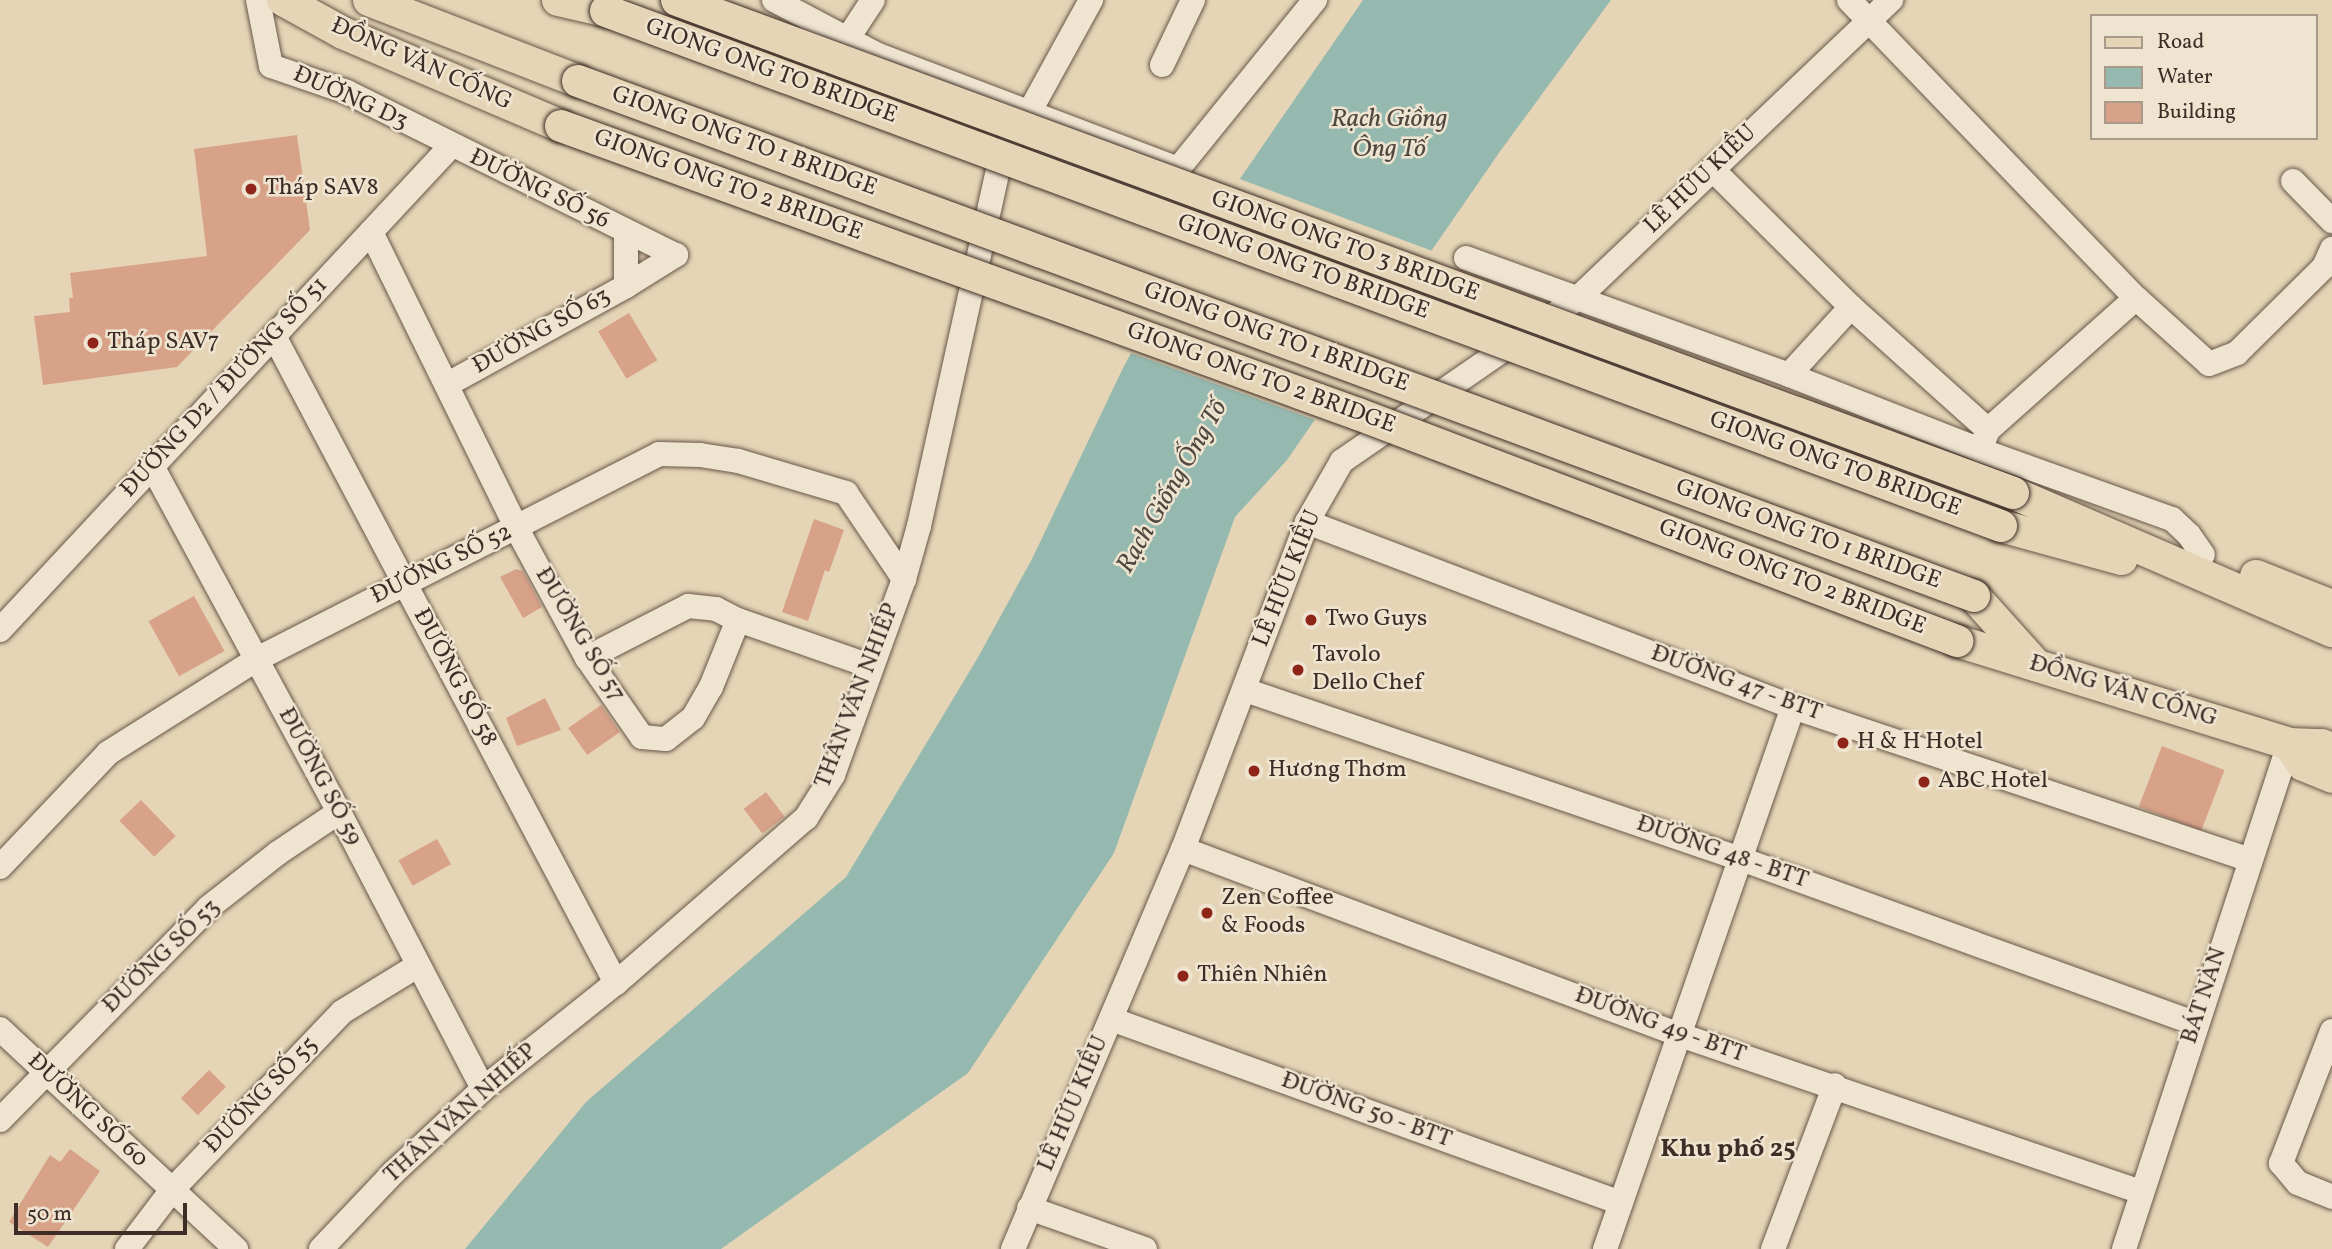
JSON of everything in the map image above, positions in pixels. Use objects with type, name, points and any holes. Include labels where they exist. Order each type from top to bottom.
[{"type":"main road","name":"ĐỒNG VĂN CỐNG","points":[[283,0],[343,33],[561,126]]},
{"type":"main road","name":"GIONG ONG TO BRIDGE","points":[[558,0],[606,11],[2001,526],[2222,585]]},
{"type":"main road","name":"GIONG ONG TO 3 BRIDGE","points":[[677,0],[2016,485]]},
{"type":"main road","name":"GIONG ONG TO 3 BRIDGE","points":[[725,0],[2016,485]]},
{"type":"main road","name":"ĐỒNG VĂN CỐNG","points":[[382,5],[578,81]]},
{"type":"main road","name":"GIONG ONG TO 1 BRIDGE","points":[[578,81],[1974,596],[2036,665]]},
{"type":"main road","name":"GIONG ONG TO 2 BRIDGE","points":[[561,126],[1358,414],[1957,641]]},
{"type":"main road","points":[[2016,485],[2332,606]]},
{"type":"main road","points":[[2016,485],[2222,585],[2332,631]]},
{"type":"main road","points":[[2203,555],[2222,585]]},
{"type":"main road","name":"ĐỒNG VĂN CỐNG","points":[[1957,641],[2289,744],[2322,745],[2332,749]]},
{"type":"main road","name":"ĐỒNG VĂN CỐNG","points":[[2289,744],[2303,765],[2332,777]]},
{"type":"street","name":"ĐƯỜNG D3","points":[[258,0],[271,66],[346,92],[451,146]]},
{"type":"street","points":[[774,0],[878,55],[1178,169],[1315,0]]},
{"type":"street","points":[[848,38],[873,0]]},
{"type":"street","name":"THÂN VĂN NHIẾP","points":[[321,1249],[394,1172],[483,1089],[616,983],[806,818],[833,775],[870,666],[904,579],[919,526],[1001,156],[1030,111],[1091,0]]},
{"type":"street","points":[[1162,65],[1193,0]]},
{"type":"street","points":[[1849,0],[2136,298],[2208,364],[2237,352],[2324,267],[2332,249]]},
{"type":"street","name":"LÊ HỮU KIỀU","points":[[1013,1249],[1183,849],[1307,522],[1342,461],[1577,299],[1891,0]]},
{"type":"street","name":"ĐƯỜNG D2 / ĐƯỜNG SỐ 51","points":[[0,630],[451,146]]},
{"type":"street","name":"ĐƯỜNG SỐ 56","points":[[451,146],[676,256]]},
{"type":"street","points":[[1712,169],[1984,440]]},
{"type":"street","points":[[2293,181],[2332,221]]},
{"type":"street","name":"ĐƯỜNG SỐ 57","points":[[372,232],[517,529],[587,658],[642,737],[666,739],[693,718],[711,687],[738,620]]},
{"type":"street","name":"ĐƯỜNG SỐ 63","points":[[626,233],[626,286]]},
{"type":"street","name":"ĐƯỜNG SỐ 63","points":[[448,384],[676,256]]},
{"type":"street","points":[[1466,258],[1789,375],[1984,440],[2172,519],[2189,535],[2203,555]]},
{"type":"street","points":[[1984,440],[2136,298]]},
{"type":"street","points":[[1789,375],[1851,307]]},
{"type":"street","name":"ĐƯỜNG SỐ 58","points":[[274,336],[616,983]]},
{"type":"street","name":"ĐƯỜNG SỐ 52","points":[[0,867],[108,753],[257,659],[403,582],[517,529],[659,454],[700,455],[738,461],[846,493],[904,579]]},
{"type":"street","name":"ĐƯỜNG SỐ 59","points":[[152,466],[339,812],[483,1089]]},
{"type":"street","name":"ĐƯỜNG 47 - BTT","points":[[1307,522],[1793,707],[2249,860]]},
{"type":"street","points":[[587,658],[688,606],[716,609],[738,620],[870,666]]},
{"type":"street","name":"ĐƯỜNG 48 - BTT","points":[[1245,690],[1741,859],[2196,1024]]},
{"type":"street","points":[[1605,1249],[1793,707]]},
{"type":"street","name":"BÁT NÀN","points":[[2123,1249],[2289,744]]},
{"type":"street","name":"ĐƯỜNG SỐ 53","points":[[0,1120],[208,908],[278,853],[339,812]]},
{"type":"street","name":"ĐƯỜNG 49 - BTT","points":[[1183,849],[1680,1035],[1835,1085],[2140,1192]]},
{"type":"street","name":"ĐƯỜNG SỐ 55","points":[[127,1249],[172,1190],[342,1012],[417,966]]},
{"type":"street","name":"ĐƯỜNG 50 - BTT","points":[[1111,1018],[1621,1203]]},
{"type":"street","name":"ĐƯỜNG SỐ 60","points":[[0,1029],[236,1249]]},
{"type":"street","points":[[2332,1031],[2281,1163],[2298,1183],[2332,1197]]},
{"type":"street","points":[[1773,1249],[1835,1085]]},
{"type":"street","points":[[1029,1208],[1145,1249]]},
{"type":"water","points":[[1363,0],[1611,0],[1501,150],[1287,460],[1235,517],[1114,853],[968,1073],[721,1249],[465,1249],[586,1102],[846,877],[977,659],[1032,559],[1123,368],[1173,276]]},
{"type":"pier","points":[[1237,178],[1435,252],[1318,421],[1128,352],[1170,274]]},
{"type":"building","points":[[297,135],[310,230],[177,367],[43,385],[34,316],[70,312],[69,298],[73,298],[70,273],[207,256],[194,149]]},
{"type":"building","points":[[629,313],[657,360],[626,379],[598,332]]},
{"type":"building","points":[[814,519],[844,530],[829,572],[825,570],[808,621],[782,612]]},
{"type":"building","points":[[516,569],[523,571],[542,607],[523,618],[500,577]]},
{"type":"building","points":[[194,596],[225,651],[179,676],[149,621]]},
{"type":"building","points":[[545,698],[561,730],[517,746],[506,718]]},
{"type":"building","points":[[601,705],[620,732],[587,755],[568,728]]},
{"type":"building","points":[[2162,746],[2225,770],[2201,831],[2139,807]]},
{"type":"building","points":[[766,792],[785,817],[762,834],[744,809]]},
{"type":"building","points":[[141,800],[176,836],[154,857],[119,821]]},
{"type":"building","points":[[437,839],[451,864],[413,886],[399,860]]},
{"type":"building","points":[[209,1070],[226,1087],[198,1115],[181,1098]]},
{"type":"building","points":[[70,1149],[100,1171],[48,1247],[9,1222],[50,1155],[60,1162]]},
{"type":"place","name":"Tháp SAV8","points":[[251,189]]},
{"type":"place","name":"Tháp SAV7","points":[[93,343]]},
{"type":"place","name":"Two Guys","points":[[1311,620]]},
{"type":"place","name":"Tavolo Dello Chef","points":[[1298,670]]},
{"type":"place","name":"H & H Hotel","points":[[1843,743]]},
{"type":"place","name":"Hương Thơm","points":[[1254,771]]},
{"type":"place","name":"ABC Hotel","points":[[1924,782]]},
{"type":"place","name":"Zen Coffee & Foods","points":[[1207,913]]},
{"type":"place","name":"Thiên Nhiên","points":[[1183,976]]},
{"type":"district","name":"Khu phố 25","points":[[1728,1150]]},
{"type":"water label","name":"Rạch Giồng Ông Tố","points":[[1389,135]]},
{"type":"water label","name":"Rạch Giống Ống Tố","points":[[1173,487]]}]
